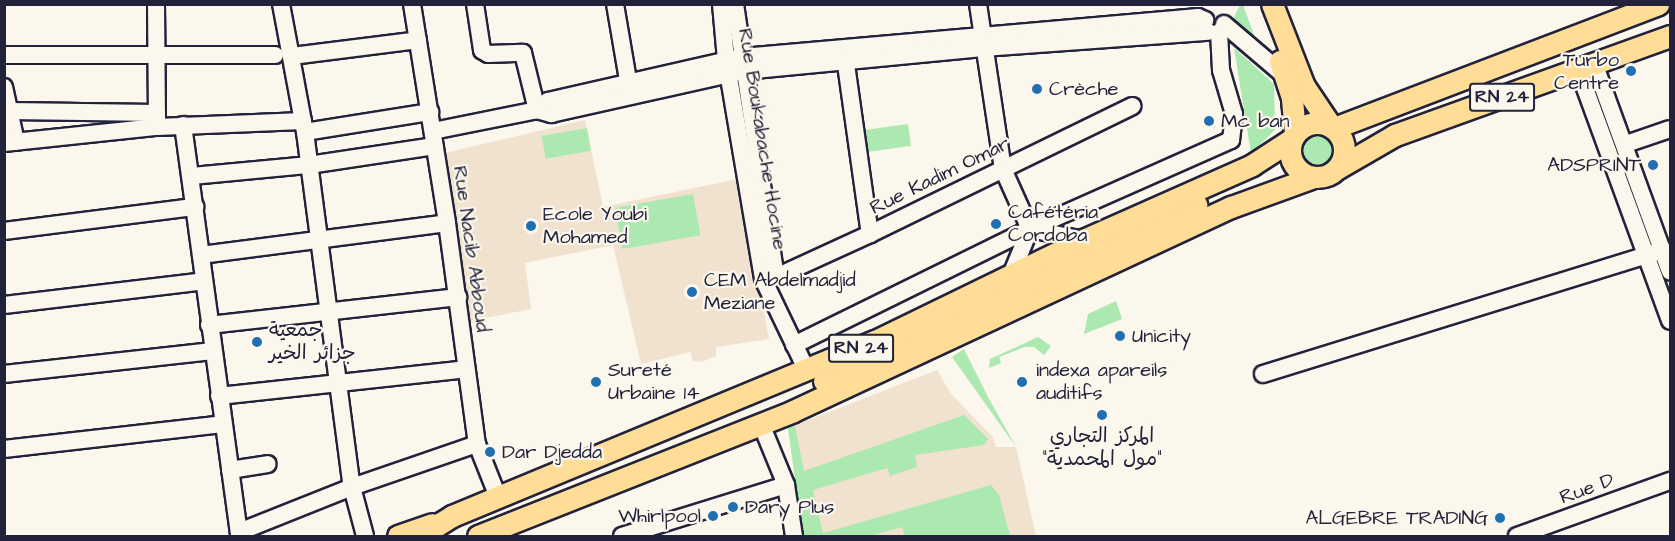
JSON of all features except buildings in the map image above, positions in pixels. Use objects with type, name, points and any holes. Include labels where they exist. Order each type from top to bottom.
[{"type":"main road","points":[[1259,4],[1292,99],[1294,163],[1314,177],[1338,168],[1344,147],[1304,86],[1272,4]]},
{"type":"main road","name":"RN 24","points":[[1332,127],[1367,118],[1658,4]]},
{"type":"main road","name":"RN 24","points":[[1338,168],[1380,142],[1671,36]]},
{"type":"main road","points":[[1367,118],[1380,142]]},
{"type":"main road","points":[[1294,136],[1311,124],[1332,127]]},
{"type":"main road","name":"RN 24","points":[[420,537],[452,516],[807,371],[1083,240],[1244,169],[1294,136]]},
{"type":"main road","name":"RN 24","points":[[478,537],[761,424],[1231,207],[1314,177]]},
{"type":"main road","name":"RN 24","points":[[463,537],[494,515],[797,394],[1242,185],[1267,179],[1293,183]]},
{"type":"main road","points":[[398,537],[452,516]]},
{"type":"street","points":[[156,4],[157,120]]},
{"type":"street","points":[[281,4],[304,126],[352,487],[365,537]]},
{"type":"street","name":"Rue Nacib Abboud","points":[[412,4],[458,297],[477,444],[498,497]]},
{"type":"street","points":[[475,4],[482,50],[497,54],[524,53],[537,110]]},
{"type":"street","points":[[615,4],[629,89]]},
{"type":"street","name":"Rue Boukabache Hocine","points":[[721,4],[735,65],[769,278],[794,345],[807,371]]},
{"type":"street","points":[[735,4],[735,65]]},
{"type":"street","points":[[978,4],[1002,169],[1030,229],[1011,275]]},
{"type":"street","points":[[794,345],[1030,229],[1231,140],[1234,114],[1221,70],[1214,27]]},
{"type":"street","points":[[192,176],[309,165],[434,138],[537,110],[548,101],[629,89],[735,65],[844,53],[982,41],[1214,27],[1285,76]]},
{"type":"street","points":[[292,56],[418,40]]},
{"type":"street","points":[[844,53],[870,234]]},
{"type":"street","points":[[4,55],[274,55]]},
{"type":"street","points":[[1586,66],[1626,144],[1671,272]]},
{"type":"street","points":[[1586,66],[1661,241],[1671,321]]},
{"type":"street","points":[[4,87],[9,111],[10,142],[157,120]]},
{"type":"street","name":"Rue Kadim Omar","points":[[769,278],[870,234],[1133,106]]},
{"type":"street","points":[[9,111],[157,120],[183,125],[304,126],[430,112]]},
{"type":"street","points":[[183,125],[192,176],[209,325],[239,534],[352,487],[477,444]]},
{"type":"street","points":[[1626,144],[1671,129]]},
{"type":"street","points":[[4,231],[195,207]]},
{"type":"street","points":[[201,255],[447,223]]},
{"type":"street","points":[[1030,229],[1083,240]]},
{"type":"street","points":[[1263,374],[1661,241]]},
{"type":"street","points":[[4,305],[204,281]]},
{"type":"street","points":[[209,325],[329,314],[458,297]]},
{"type":"street","points":[[4,374],[213,351]]},
{"type":"street","points":[[219,396],[466,369]]},
{"type":"street","points":[[4,449],[223,424]]},
{"type":"street","points":[[761,424],[786,485],[794,537]]},
{"type":"street","points":[[230,470],[268,464]]},
{"type":"street","name":"Rue D","points":[[1517,537],[1671,481]]},
{"type":"street","points":[[630,535],[786,485]]},
{"type":"shaded area","points":[[585,120],[603,207],[738,179],[769,339],[716,347],[716,356],[701,362],[693,361],[690,352],[641,364],[613,245],[525,263],[531,309],[470,321],[445,153]]},
{"type":"shaded area","points":[[937,370],[951,394],[993,437],[996,447],[1016,447],[1036,536],[803,536],[788,428]]},
{"type":"green space","points":[[1240,5],[1243,5],[1257,43],[1232,21]]},
{"type":"green space","points":[[1234,48],[1274,84],[1275,130],[1251,153]]},
{"type":"green space","points":[[908,124],[911,146],[867,152],[864,130]]},
{"type":"green space","points":[[587,128],[591,151],[546,159],[542,136]]},
{"type":"green space","points":[[1317,136],[1330,141],[1335,154],[1330,167],[1317,172],[1304,167],[1299,154],[1304,141]]},
{"type":"green space","points":[[693,194],[700,235],[622,249],[615,208]]},
{"type":"green space","points":[[1116,301],[1122,319],[1084,334],[1088,314]]},
{"type":"green space","points":[[1038,337],[1051,346],[1044,355],[1034,347],[1025,347],[999,357],[1001,363],[989,368],[990,359]]},
{"type":"green space","points":[[964,349],[988,397],[1016,447],[952,357]]},
{"type":"green space","points":[[964,415],[988,439],[984,445],[915,455],[917,467],[890,476],[887,468],[813,490],[823,533],[991,485],[999,495],[1010,536],[905,536],[902,527],[870,536],[803,536],[788,428],[795,426],[804,471]]},
{"type":"place","name":"Turbo Centre","points":[[1631,71]]},
{"type":"place","name":"Crèche","points":[[1037,89]]},
{"type":"place","name":"Mc ban","points":[[1209,121]]},
{"type":"place","name":"ADSPRINT","points":[[1653,165]]},
{"type":"place","name":"Cafétéria Cordoba","points":[[996,224]]},
{"type":"place","name":"Ecole Youbi Mohamed","points":[[531,226]]},
{"type":"place","name":"CEM Abdelmadjid Meziane","points":[[692,292]]},
{"type":"place","name":"Unicity","points":[[1120,336]]},
{"type":"place","name":"جمعية جزائر الخير","points":[[257,342]]},
{"type":"place","name":"Sureté Urbaine 14","points":[[596,382]]},
{"type":"place","name":"indexa apareils auditifs","points":[[1022,382]]},
{"type":"place","name":"المركز التجاري \"مول المحمدية\"","points":[[1102,415]]},
{"type":"place","name":"Dar Djedda","points":[[490,452]]},
{"type":"place","name":"Dary Plus","points":[[733,507]]},
{"type":"place","name":"Whirlpool","points":[[713,516]]},
{"type":"place","name":"ALGEBRE TRADING","points":[[1500,518]]}]
